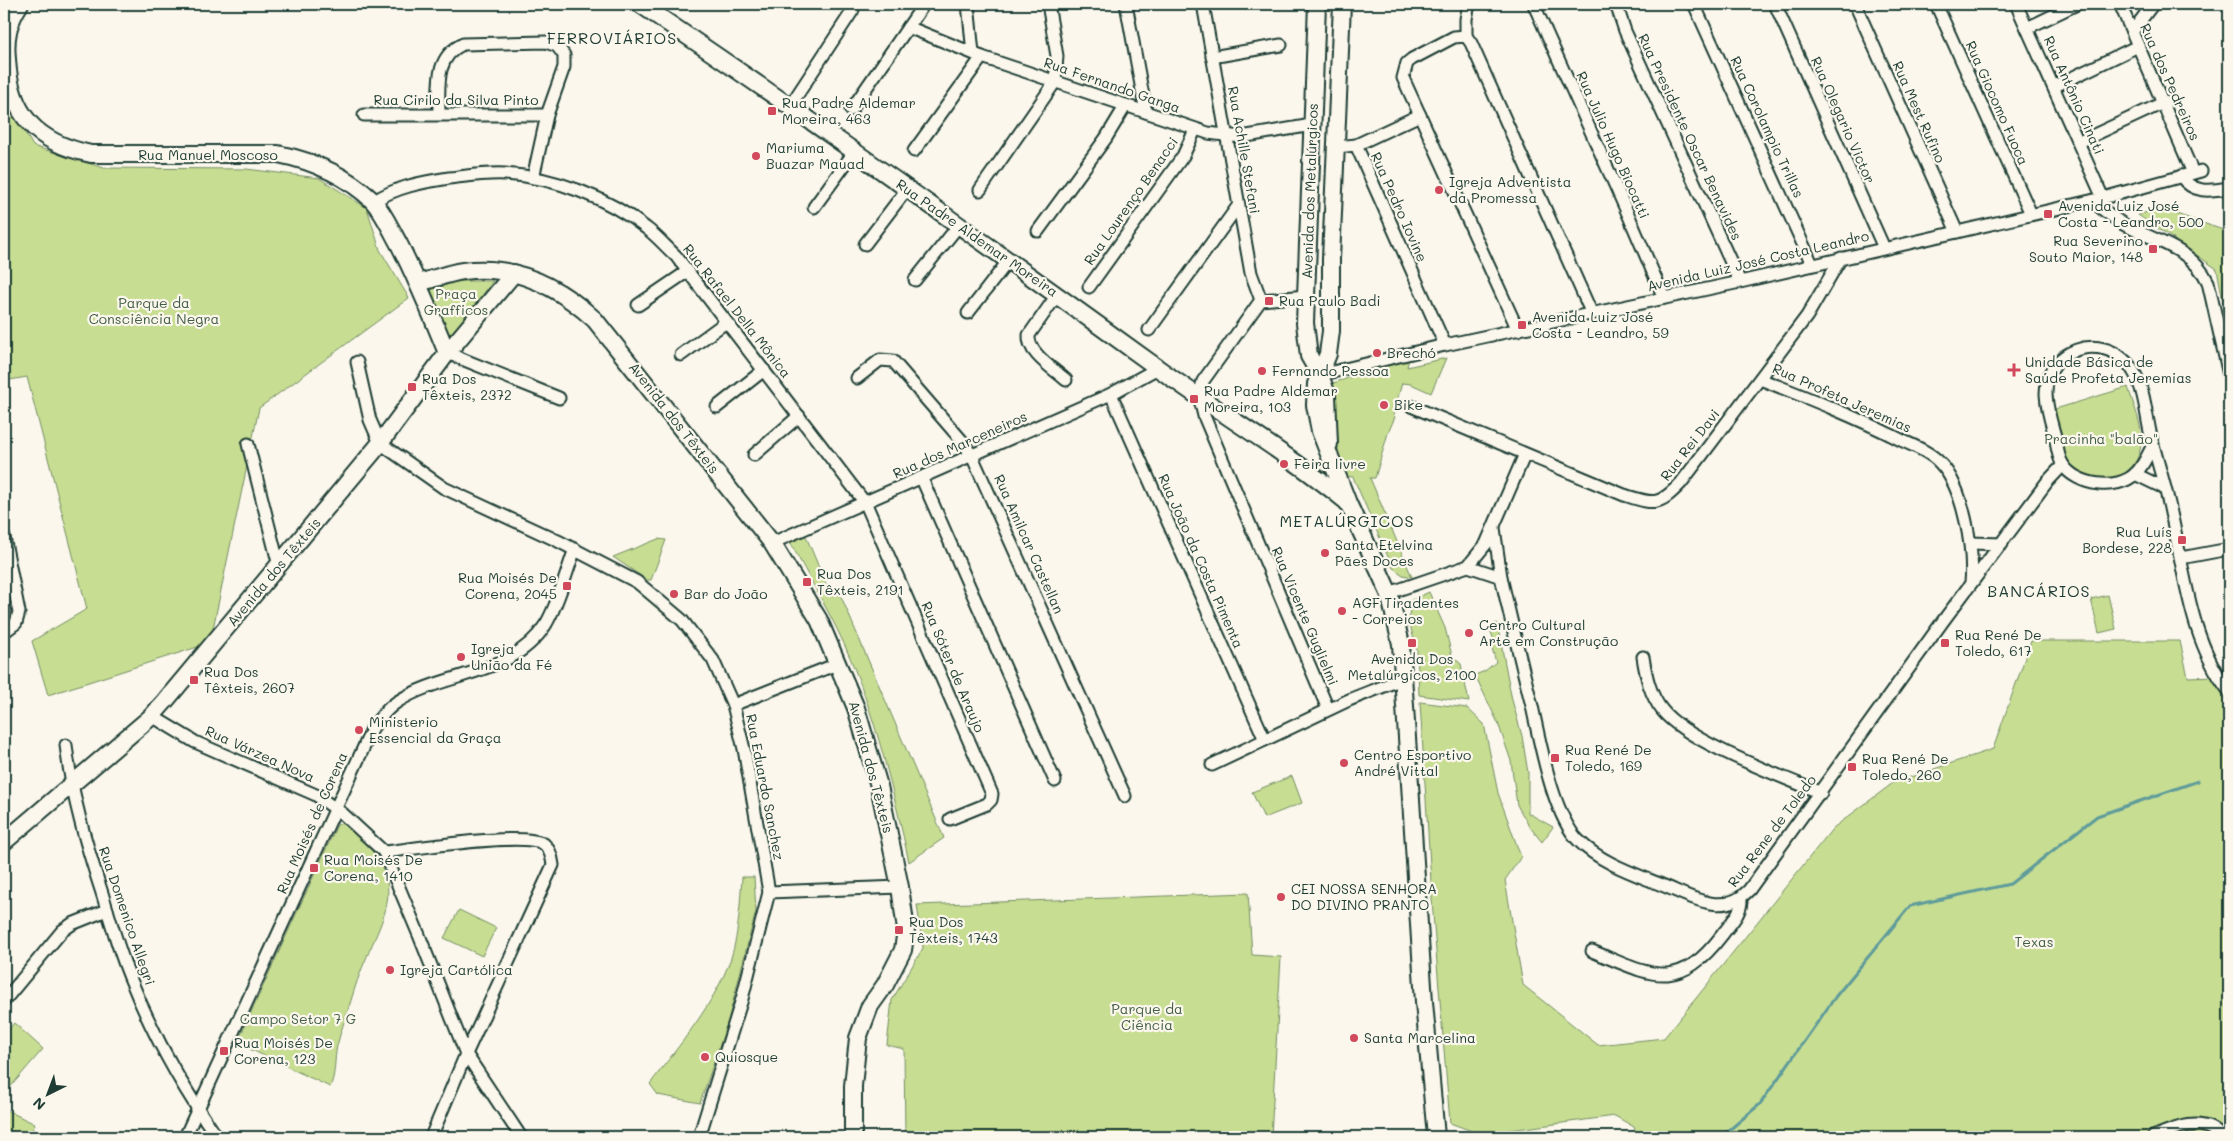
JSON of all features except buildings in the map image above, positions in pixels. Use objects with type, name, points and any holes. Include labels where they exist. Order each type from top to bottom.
[{"type":"main road","name":"Rua Manuel Moscoso","points":[[20,4],[10,19],[6,35],[8,78],[16,102],[24,116],[45,138],[66,149],[91,154],[278,154],[300,158],[333,172],[374,202],[389,225],[419,283],[447,353]]},
{"type":"main road","name":"Rua Padre Aldemar Moreira","points":[[640,4],[790,106],[1280,454],[1314,474],[1348,503]]},
{"type":"main road","name":"Avenida dos Metalúrgicos","points":[[1317,4],[1305,332],[1309,356],[1320,375],[1327,395],[1328,448],[1348,503],[1389,594],[1400,644],[1422,978],[1436,1137]]},
{"type":"main road","name":"Avenida dos Metalúrgicos","points":[[1320,375],[1328,354],[1331,331],[1342,4]]},
{"type":"main road","name":"Avenida dos Têxteis","points":[[419,283],[463,271],[514,272],[555,288],[575,301],[595,320],[772,543],[819,620],[856,708],[876,777],[900,887],[906,930],[903,950],[885,985],[870,1006],[858,1038],[853,1086],[853,1137]]},
{"type":"main road","name":"Avenida dos Têxteis","points":[[4,840],[152,716],[380,443],[447,353],[514,272]]},
{"type":"main road","points":[[1305,332],[1318,338],[1326,336],[1331,331]]},
{"type":"main road","name":"Rua Padre Aldemar Moreira","points":[[1314,474],[1337,476]]},
{"type":"street","points":[[851,110],[924,4]]},
{"type":"street","points":[[914,151],[978,55],[968,4]]},
{"type":"street","points":[[980,190],[1055,82],[1057,56],[1048,4]]},
{"type":"street","points":[[1126,4],[1146,112]]},
{"type":"street","name":"Rua Achille Stefani","points":[[1203,4],[1225,136],[1253,283],[1261,300]]},
{"type":"street","points":[[1469,4],[1460,37],[1412,59],[1407,63],[1403,78],[1518,330]]},
{"type":"street","name":"Rua Presidente Oscar Benavides","points":[[1616,4],[1625,31],[1740,282]]},
{"type":"street","name":"Rua Corolampio Trillas","points":[[1694,4],[1812,264]]},
{"type":"street","name":"Rua Olegario Victor","points":[[1775,4],[1884,248]]},
{"type":"street","name":"Rua Mest Rufino","points":[[1855,4],[1957,232]]},
{"type":"street","name":"Rua Giocomo Fuoca","points":[[1936,4],[2031,214]]},
{"type":"street","name":"Rua Antônio Cinati","points":[[2016,4],[2079,142],[2097,199]]},
{"type":"street","points":[[2027,28],[2078,4]]},
{"type":"street","name":"Rua dos Pedreiros","points":[[2120,4],[2197,172]]},
{"type":"street","points":[[2132,32],[2153,4]]},
{"type":"street","name":"Rua Julio Hugo Biocatti","points":[[1534,5],[1664,298]]},
{"type":"street","points":[[790,106],[853,10]]},
{"type":"street","name":"Rua Fernando Ganga","points":[[908,27],[978,55],[1195,130],[1241,137],[1312,126]]},
{"type":"street","points":[[1460,37],[1471,43],[1592,314]]},
{"type":"street","points":[[439,114],[439,72],[448,54],[455,47],[463,44],[529,41],[551,43],[562,50],[564,67],[547,116],[533,178]]},
{"type":"street","points":[[1212,57],[1281,45]]},
{"type":"street","points":[[2055,86],[2138,46]]},
{"type":"street","points":[[2079,142],[2164,102]]},
{"type":"street","points":[[1038,231],[1106,138],[1126,105]]},
{"type":"street","name":"Rua Pedro Iovine","points":[[1420,114],[1356,145],[1445,345]]},
{"type":"street","name":"Rua Cirilo da Silva Pinto","points":[[364,115],[547,116]]},
{"type":"street","name":"Rua Lourenço Benacci","points":[[1089,287],[1183,156],[1195,130]]},
{"type":"street","points":[[1336,147],[1356,145]]},
{"type":"street","points":[[814,207],[854,151]]},
{"type":"street","name":"Avenida Luiz José Costa Leandro","points":[[1320,375],[1445,345],[1740,282],[1957,232],[2097,199],[2197,172]]},
{"type":"street","name":"Rua Rafael Della Mônica","points":[[374,202],[394,190],[437,180],[506,174],[533,178],[571,188],[614,206],[646,228],[676,256],[866,504]]},
{"type":"street","points":[[2181,176],[2190,187],[2196,190],[2210,191],[2229,188]]},
{"type":"street","points":[[865,244],[907,189]]},
{"type":"street","points":[[2097,199],[2124,224],[2181,252],[2194,261],[2202,271],[2208,282],[2229,375]]},
{"type":"street","points":[[1149,330],[1238,206]]},
{"type":"street","points":[[915,280],[959,225]]},
{"type":"street","name":"Rua Rei Davi","points":[[1411,406],[1624,495],[1646,501],[1664,500],[1682,483],[1807,316],[1841,258]]},
{"type":"street","points":[[968,313],[1009,260]]},
{"type":"street","points":[[638,305],[688,271]]},
{"type":"street","points":[[1057,295],[1029,335],[1028,340],[1032,349],[1066,380]]},
{"type":"street","points":[[1199,396],[1208,372],[1261,300],[1306,296]]},
{"type":"street","points":[[681,355],[726,322]]},
{"type":"street","points":[[2153,445],[2135,474],[2125,480],[2102,484],[2087,482],[2073,475],[2063,465],[2047,406],[2047,382],[2055,365],[2072,351],[2084,346],[2103,347],[2111,350],[2134,372],[2153,445],[2164,488],[2181,558],[2187,594],[2207,654],[2220,680],[2229,691]]},
{"type":"street","points":[[447,353],[559,398]]},
{"type":"street","name":"Rua Amilcar Castellan","points":[[857,378],[880,360],[893,362],[963,442],[972,456],[1125,796]]},
{"type":"street","points":[[357,362],[370,420],[380,443]]},
{"type":"street","name":"Rua dos Marceneiros","points":[[772,543],[866,504],[1111,394],[1158,368]]},
{"type":"street","points":[[717,407],[764,370]]},
{"type":"street","name":"Rua Profeta Jeremias","points":[[1760,379],[1859,419],[1928,454],[1940,463],[1952,483],[1971,543],[1971,584]]},
{"type":"street","name":"Rua João da Costa Pimenta","points":[[1111,394],[1265,740]]},
{"type":"street","name":"Rua Vicente Guglielmi","points":[[1199,396],[1204,416],[1328,709]]},
{"type":"street","points":[[754,455],[799,416]]},
{"type":"street","name":"Rua Eduardo Sanchez","points":[[380,443],[444,488],[575,549],[637,582],[682,620],[713,660],[733,705],[744,749],[769,892],[742,999],[699,1137]]},
{"type":"street","points":[[248,444],[279,566]]},
{"type":"street","points":[[1389,594],[1468,566],[1486,544],[1525,454]]},
{"type":"street","name":"Rua Rene de Toledo","points":[[1494,528],[1501,577],[1547,771],[1565,822],[1578,840],[1598,856],[1697,900],[1722,904],[1741,899],[1821,793],[1971,584],[2047,482],[2063,465]]},
{"type":"street","points":[[2135,474],[2164,488]]},
{"type":"street","points":[[922,479],[1055,781]]},
{"type":"street","name":"Rua Sóter de Araujo","points":[[866,504],[992,794],[991,800],[987,804],[950,819]]},
{"type":"street","points":[[4,537],[19,612],[16,623],[4,632]]},
{"type":"street","points":[[1971,543],[2002,544]]},
{"type":"street","name":"Rua Moisés de Corena","points":[[185,1137],[373,726],[384,712],[397,702],[431,686],[503,662],[523,649],[546,623],[575,549]]},
{"type":"street","points":[[2181,558],[2229,550]]},
{"type":"street","points":[[1468,566],[1501,577]]},
{"type":"street","points":[[1643,657],[1651,692],[1662,710],[1678,725],[1723,749],[1821,793]]},
{"type":"street","points":[[733,705],[837,664]]},
{"type":"street","points":[[1212,765],[1328,709],[1402,680]]},
{"type":"street","name":"Rua Várzea Nova","points":[[152,716],[195,742],[316,795],[335,808],[384,852],[419,934],[466,1054],[521,1137]]},
{"type":"street","name":"Rua Domenico Allegri","points":[[66,746],[71,785],[107,910],[130,980],[197,1110],[217,1137]]},
{"type":"street","points":[[384,852],[506,839],[530,839],[544,844],[552,855],[553,865],[430,1137]]},
{"type":"street","points":[[769,892],[900,887]]},
{"type":"street","points":[[1592,951],[1650,973],[1674,974],[1691,968],[1704,958],[1739,912],[1741,899]]},
{"type":"street","points":[[4,1001],[62,931],[72,924],[107,910]]},
{"type":"street","points":[[2153,1137],[2178,1126],[2196,1124],[2217,1131],[2221,1137]]},
{"type":"green space","name":"Parque da Consciência Negra","points":[[4,91],[6,100],[33,146],[104,168],[246,169],[319,178],[367,208],[380,250],[409,298],[259,408],[210,643],[48,695],[32,641],[87,609],[27,377],[4,381]]},
{"type":"green space","points":[[2159,208],[2229,232],[2229,333],[2217,269],[2138,215]]},
{"type":"green space","name":"Praça Grafficos","points":[[459,281],[493,281],[458,329],[449,334],[430,290]]},
{"type":"green space","points":[[1409,358],[1407,367],[1446,358],[1431,393],[1411,384],[1402,383],[1393,415],[1395,417],[1388,433],[1375,478],[1370,478],[1412,577],[1403,575],[1393,568],[1353,477],[1343,476],[1331,411],[1330,384]]},
{"type":"green space","name":"Pracinha \"balão\"","points":[[2128,387],[2141,429],[2141,443],[2138,456],[2131,467],[2122,475],[2111,480],[2098,481],[2086,478],[2075,472],[2064,458],[2052,410]]},
{"type":"green space","points":[[805,534],[831,596],[840,594],[944,838],[909,862],[884,760],[861,685],[837,629],[788,538]]},
{"type":"green space","points":[[658,539],[666,540],[651,580],[647,580],[613,557]]},
{"type":"green space","points":[[1429,592],[1445,628],[1452,656],[1461,664],[1469,702],[1419,695],[1417,651],[1409,621],[1410,601]]},
{"type":"green space","points":[[2108,595],[2116,629],[2099,633],[2091,599]]},
{"type":"green space","points":[[1497,623],[1512,700],[1522,736],[1528,773],[1528,813],[1553,827],[1542,842],[1529,826],[1517,805],[1511,761],[1498,723],[1475,675],[1485,671],[1496,662],[1491,645],[1494,640],[1489,627]]},
{"type":"green space","name":"Texas","points":[[2031,641],[2180,641],[2188,677],[2218,676],[2229,663],[2229,1137],[1637,1137],[1634,1127],[1615,1116],[1480,1134],[1450,1123],[1433,914],[1420,702],[1467,708],[1484,724],[1498,793],[1521,857],[1505,880],[1523,985],[1598,1045],[1664,1038],[1833,828],[1893,783],[1993,749]]},
{"type":"green space","points":[[1292,776],[1302,803],[1264,818],[1252,792]]},
{"type":"green space","name":"Campo Setor 7 G","points":[[343,822],[368,845],[382,866],[388,886],[387,905],[381,924],[362,968],[340,1033],[330,1087],[237,1043],[337,825]]},
{"type":"green space","points":[[742,877],[754,877],[756,911],[728,1021],[700,1103],[658,1095],[650,1084],[706,1008],[731,958],[740,907]]},
{"type":"green space","name":"Parque da Ciência","points":[[1248,893],[1252,955],[1281,957],[1271,1137],[905,1137],[904,1049],[887,1045],[892,1000],[923,948],[917,905]]},
{"type":"green space","points":[[459,910],[496,928],[482,956],[444,938]]},
{"type":"green space","points":[[14,1023],[43,1049],[6,1092],[4,1090],[4,1035]]},
{"type":"green space","points":[[4,1109],[35,1124],[29,1137],[4,1137]]},
{"type":"waterway","points":[[1721,1137],[1760,1104],[1836,996],[1910,906],[2010,884],[2097,816],[2198,781]]},
{"type":"place","name":"Rua Padre Aldemar Moreira, 463","points":[[772,111]]},
{"type":"place","name":"Mariuma Buazar Mauad","points":[[756,156]]},
{"type":"place","name":"Igreja Adventista da Promessa","points":[[1439,190]]},
{"type":"place","name":"Avenida Luiz José Costa - Leandro, 500","points":[[2048,214]]},
{"type":"place","name":"Rua Severino Souto Maior, 148","points":[[2153,249]]},
{"type":"place","name":"Rua Paulo Badi","points":[[1269,301]]},
{"type":"place","name":"Avenida Luiz José Costa - Leandro, 59","points":[[1522,325]]},
{"type":"place","name":"Brechó","points":[[1377,353]]},
{"type":"place","name":"Unidade Básica de Saúde Profeta Jeremias","points":[[2014,370]]},
{"type":"place","name":"Fernando Pessoa","points":[[1262,371]]},
{"type":"place","name":"Rua Dos Têxteis, 2372","points":[[412,387]]},
{"type":"place","name":"Rua Padre Aldemar Moreira, 103","points":[[1194,399]]},
{"type":"place","name":"Bike","points":[[1384,405]]},
{"type":"place","name":"Feira livre","points":[[1284,464]]},
{"type":"place","name":"Rua Luís Bordese, 228","points":[[2182,540]]},
{"type":"place","name":"Santa Etelvina Pães Doces","points":[[1325,553]]},
{"type":"place","name":"Rua Dos Têxteis, 2191","points":[[807,582]]},
{"type":"place","name":"Rua Moisés De Corena, 2045","points":[[567,586]]},
{"type":"place","name":"Bar do João","points":[[674,594]]},
{"type":"place","name":"AGF Tiradentes - Correios","points":[[1342,611]]},
{"type":"place","name":"Centro Cultural Arte em Construção","points":[[1469,633]]},
{"type":"place","name":"Avenida Dos Metalúrgicos, 2100","points":[[1412,643]]},
{"type":"place","name":"Rua René De Toledo, 617","points":[[1945,643]]},
{"type":"place","name":"Igreja União da Fé","points":[[461,657]]},
{"type":"place","name":"Rua Dos Têxteis, 2607","points":[[194,680]]},
{"type":"place","name":"Ministerio Essencial da Graça","points":[[359,730]]},
{"type":"place","name":"Rua René De Toledo, 169","points":[[1555,758]]},
{"type":"place","name":"Centro Esportivo André Vittal","points":[[1344,763]]},
{"type":"place","name":"Rua René De Toledo, 260","points":[[1852,767]]},
{"type":"place","name":"Rua Moisés De Corena, 1410","points":[[314,868]]},
{"type":"place","name":"CEI NOSSA SENHORA DO DIVINO PRANTO","points":[[1281,897]]},
{"type":"place","name":"Rua Dos Têxteis, 1743","points":[[899,930]]},
{"type":"place","name":"Igreja Cartólica","points":[[390,970]]},
{"type":"place","name":"Santa Marcelina","points":[[1354,1038]]},
{"type":"place","name":"Rua Moisés De Corena, 123","points":[[224,1051]]},
{"type":"place","name":"Quiosque","points":[[705,1057]]},
{"type":"district","name":"FERROVIÁRIOS","points":[[612,38]]},
{"type":"district","name":"METALÚRGICOS","points":[[1347,521]]},
{"type":"district","name":"BANCÁRIOS","points":[[2039,591]]}]
